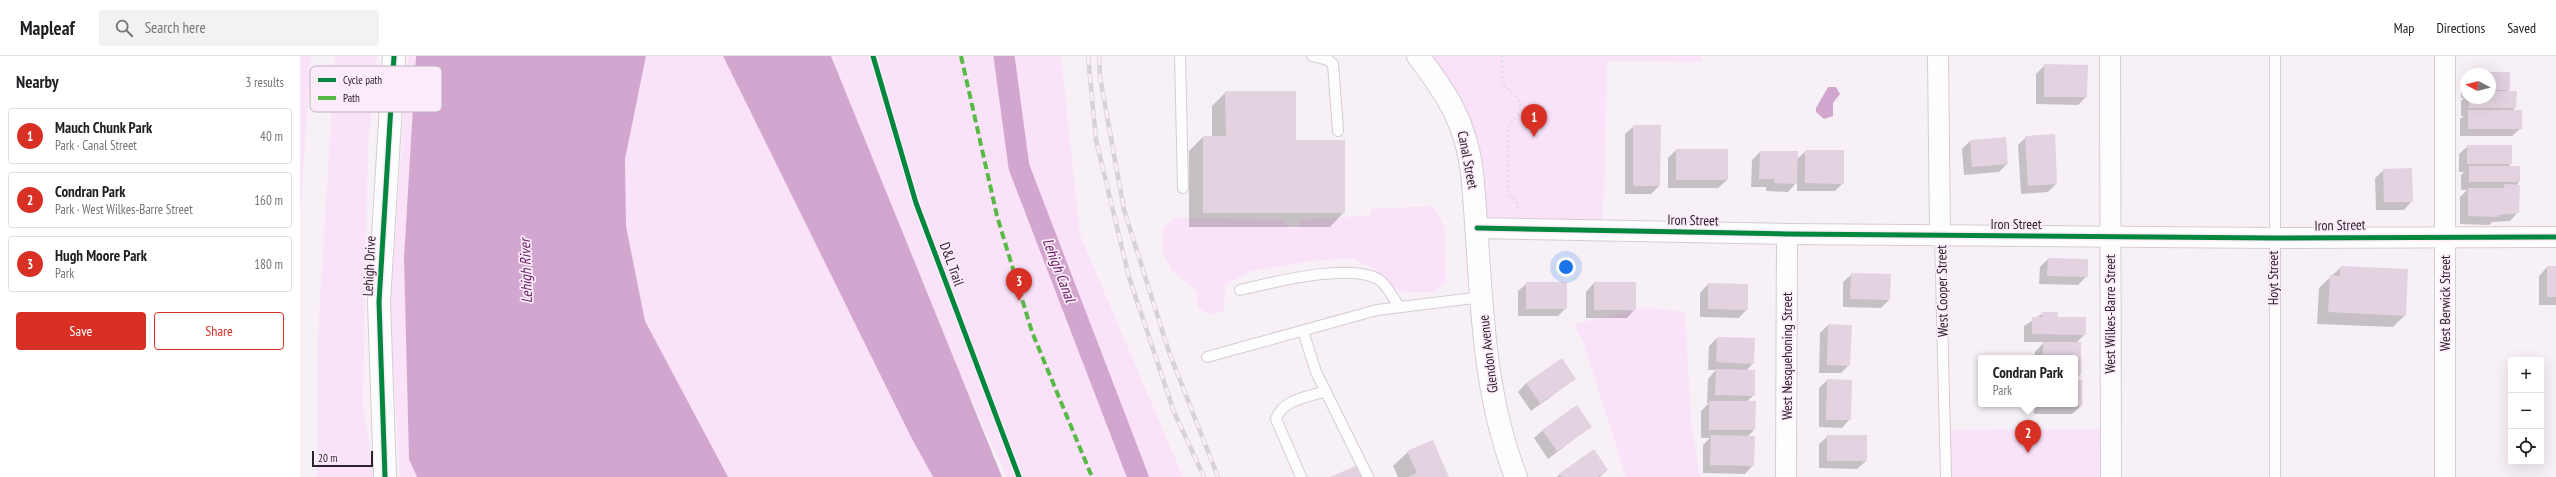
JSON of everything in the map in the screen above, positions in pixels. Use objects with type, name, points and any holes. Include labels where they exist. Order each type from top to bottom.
[{"type":"street","name":"Lehigh Drive","points":[[393,66],[394,56]]},
{"type":"street","name":"Canal Street","points":[[1418,56],[1439,84],[1463,128],[1472,172],[1477,228]]},
{"type":"street","name":"West Cooper Street","points":[[1938,56],[1940,235]]},
{"type":"street","name":"West Wilkes-Barre Street","points":[[2110,56],[2111,477]]},
{"type":"street","name":"West Berwick Street","points":[[2445,56],[2445,477]]},
{"type":"street","name":"Lehigh Drive","points":[[386,477],[379,302],[391,112]]},
{"type":"street","name":"Iron Street","points":[[1477,228],[1787,234],[2273,238],[2445,236],[2556,237]]},
{"type":"street","name":"Glendon Avenue","points":[[1477,228],[1486,350],[1493,401],[1516,477]]},
{"type":"street","name":"West Nesquehoning Street","points":[[1786,477],[1787,234]]},
{"type":"lane","points":[[1180,56],[1183,188]]},
{"type":"lane","points":[[1312,56],[1328,60],[1333,64],[1338,131]]},
{"type":"lane","name":"Hoyt Street","points":[[2275,56],[2273,238],[2275,477]]},
{"type":"lane","name":"West Cooper Street","points":[[1940,235],[1946,477]]},
{"type":"lane","points":[[1240,290],[1298,277],[1352,272],[1367,275],[1381,282],[1400,308]]},
{"type":"lane","points":[[1207,357],[1377,310],[1482,297]]},
{"type":"lane","points":[[1302,331],[1316,372],[1368,477]]},
{"type":"lane","points":[[1301,477],[1276,419],[1279,410],[1286,404],[1326,391]]},
{"type":"path","points":[[1502,56],[1502,83],[1519,99],[1521,106],[1520,114],[1508,124],[1508,194],[1518,204],[1518,229]]},
{"type":"shaded area","points":[[300,56],[311,56],[310,66],[300,218]]},
{"type":"shaded area","points":[[335,56],[377,56],[376,66],[334,66]]},
{"type":"shaded area","points":[[408,56],[416,56],[415,66],[407,66]]},
{"type":"shaded area","points":[[646,56],[723,56],[911,437],[933,477],[728,477],[645,321],[626,226],[625,159]]},
{"type":"shaded area","points":[[831,56],[1061,56],[1080,235],[1183,477],[1007,477],[956,367]]},
{"type":"shaded area","points":[[1416,56],[1701,56],[1701,62],[1607,61],[1605,173],[1601,231],[1477,228],[1472,172]]},
{"type":"shaded area","points":[[332,112],[371,112],[368,146],[363,405],[374,477],[317,477],[318,335]]},
{"type":"shaded area","points":[[404,112],[413,112],[404,258],[409,458],[417,477],[400,477],[390,315]]},
{"type":"shaded area","points":[[1433,206],[1445,228],[1446,281],[1435,292],[1409,292],[1397,290],[1373,268],[1352,258],[1312,261],[1251,271],[1225,285],[1224,310],[1210,315],[1197,307],[1197,291],[1172,271],[1162,252],[1163,229],[1175,218],[1283,220],[1289,228],[1297,228],[1302,220],[1371,215],[1371,209]]},
{"type":"shaded area","points":[[1644,308],[1685,312],[1691,423],[1700,477],[1626,477],[1584,344],[1574,324]]},
{"type":"shaded area","points":[[2111,429],[2111,477],[1946,477],[1945,430]]},
{"type":"water","name":"Lehigh River","points":[[416,56],[646,56],[625,159],[626,226],[645,321],[728,477],[417,477],[409,459],[404,258],[413,112],[442,112],[442,66],[415,66]]},
{"type":"water","points":[[723,56],[831,56],[1002,477],[933,477],[911,437]]},
{"type":"water","points":[[1828,87],[1836,87],[1840,94],[1833,103],[1833,116],[1824,119],[1816,112],[1816,108]]},
{"type":"building","points":[[2044,64],[2088,65],[2087,97],[2044,97]]},
{"type":"building","points":[[2496,72],[2510,72],[2510,90],[2496,90]]},
{"type":"building","points":[[1225,91],[1296,91],[1296,140],[1345,140],[1345,213],[1203,213],[1203,136],[1226,136]]},
{"type":"building","points":[[2496,91],[2517,91],[2516,108],[2469,108],[2469,104],[2496,104]]},
{"type":"building","points":[[2468,110],[2522,110],[2522,129],[2468,129]]},
{"type":"building","points":[[1633,125],[1661,125],[1660,186],[1633,186]]},
{"type":"building","points":[[2055,134],[2057,184],[2028,186],[2025,136]]},
{"type":"building","points":[[2006,137],[2008,164],[1972,167],[1970,140]]},
{"type":"building","points":[[2467,145],[2512,145],[2512,164],[2467,164]]},
{"type":"building","points":[[1676,149],[1728,149],[1728,180],[1676,180]]},
{"type":"building","points":[[1805,150],[1844,150],[1844,184],[1805,183]]},
{"type":"building","points":[[1760,151],[1798,151],[1797,184],[1774,183],[1774,179],[1759,179]]},
{"type":"building","points":[[2469,166],[2520,166],[2520,182],[2469,182]]},
{"type":"building","points":[[2412,168],[2413,202],[2384,202],[2383,169]]},
{"type":"building","points":[[2504,184],[2520,185],[2519,213],[2498,215],[2498,217],[2468,216],[2468,188],[2504,188]]},
{"type":"building","points":[[2048,258],[2088,259],[2088,277],[2047,276]]},
{"type":"building","points":[[2340,266],[2408,269],[2406,316],[2328,312],[2330,275],[2340,276]]},
{"type":"building","points":[[2547,266],[2556,266],[2556,297],[2547,297]]},
{"type":"building","points":[[1851,273],[1891,274],[1890,300],[1850,299]]},
{"type":"building","points":[[1526,282],[1567,282],[1567,309],[1526,309]]},
{"type":"building","points":[[1594,282],[1636,282],[1636,310],[1594,310]]},
{"type":"building","points":[[1708,283],[1748,284],[1748,310],[1708,309]]},
{"type":"building","points":[[2042,312],[2058,312],[2058,317],[2086,317],[2086,335],[2032,334],[2032,317],[2042,317]]},
{"type":"building","points":[[1828,324],[1852,325],[1850,366],[1827,365]]},
{"type":"building","points":[[1717,337],[1755,338],[1754,364],[1716,362]]},
{"type":"building","points":[[2043,342],[2081,342],[2081,374],[2078,374],[2078,355],[2043,355]]},
{"type":"building","points":[[1562,358],[1576,379],[1540,403],[1526,383]]},
{"type":"building","points":[[1716,369],[1755,370],[1755,396],[1715,395]]},
{"type":"building","points":[[1827,379],[1852,380],[1851,420],[1826,420]]},
{"type":"building","points":[[2078,380],[2082,380],[2082,406],[2078,406]]},
{"type":"building","points":[[1709,401],[1756,401],[1755,430],[1709,430]]},
{"type":"building","points":[[1577,405],[1592,427],[1557,451],[1542,430]]},
{"type":"building","points":[[1711,435],[1755,436],[1754,466],[1710,465]]},
{"type":"building","points":[[1827,435],[1867,435],[1867,461],[1827,461]]},
{"type":"building","points":[[1433,440],[1449,477],[1408,477],[1417,473],[1407,451]]},
{"type":"building","points":[[1594,449],[1608,470],[1598,477],[1562,477],[1559,474]]},
{"type":"building","points":[[1358,465],[1364,477],[1330,477]]},
{"type":"waterway","name":"Lehigh Canal","points":[[1004,56],[1019,167],[1138,477]]},
{"type":"railway","points":[[1088,56],[1096,140],[1129,277],[1174,412],[1204,477]]},
{"type":"railway","points":[[1099,56],[1100,77],[1124,210],[1169,352],[1218,477]]},
{"type":"marked path","points":[[961,56],[997,216],[1032,332],[1092,477]]},
{"type":"cycle path","points":[[393,66],[394,56]]},
{"type":"cycle path","name":"D&L Trail","points":[[873,56],[916,203],[1019,477]]},
{"type":"cycle path","points":[[385,477],[379,302],[391,112]]},
{"type":"cycle path","points":[[1477,228],[1787,234],[2273,238],[2556,237]]},
{"type":"place","name":"Mauch Chunk Park","points":[[1534,137]]},
{"type":"place","name":"Hugh Moore Park","points":[[1019,301]]},
{"type":"place","name":"Condran Park","points":[[2028,453]]}]
